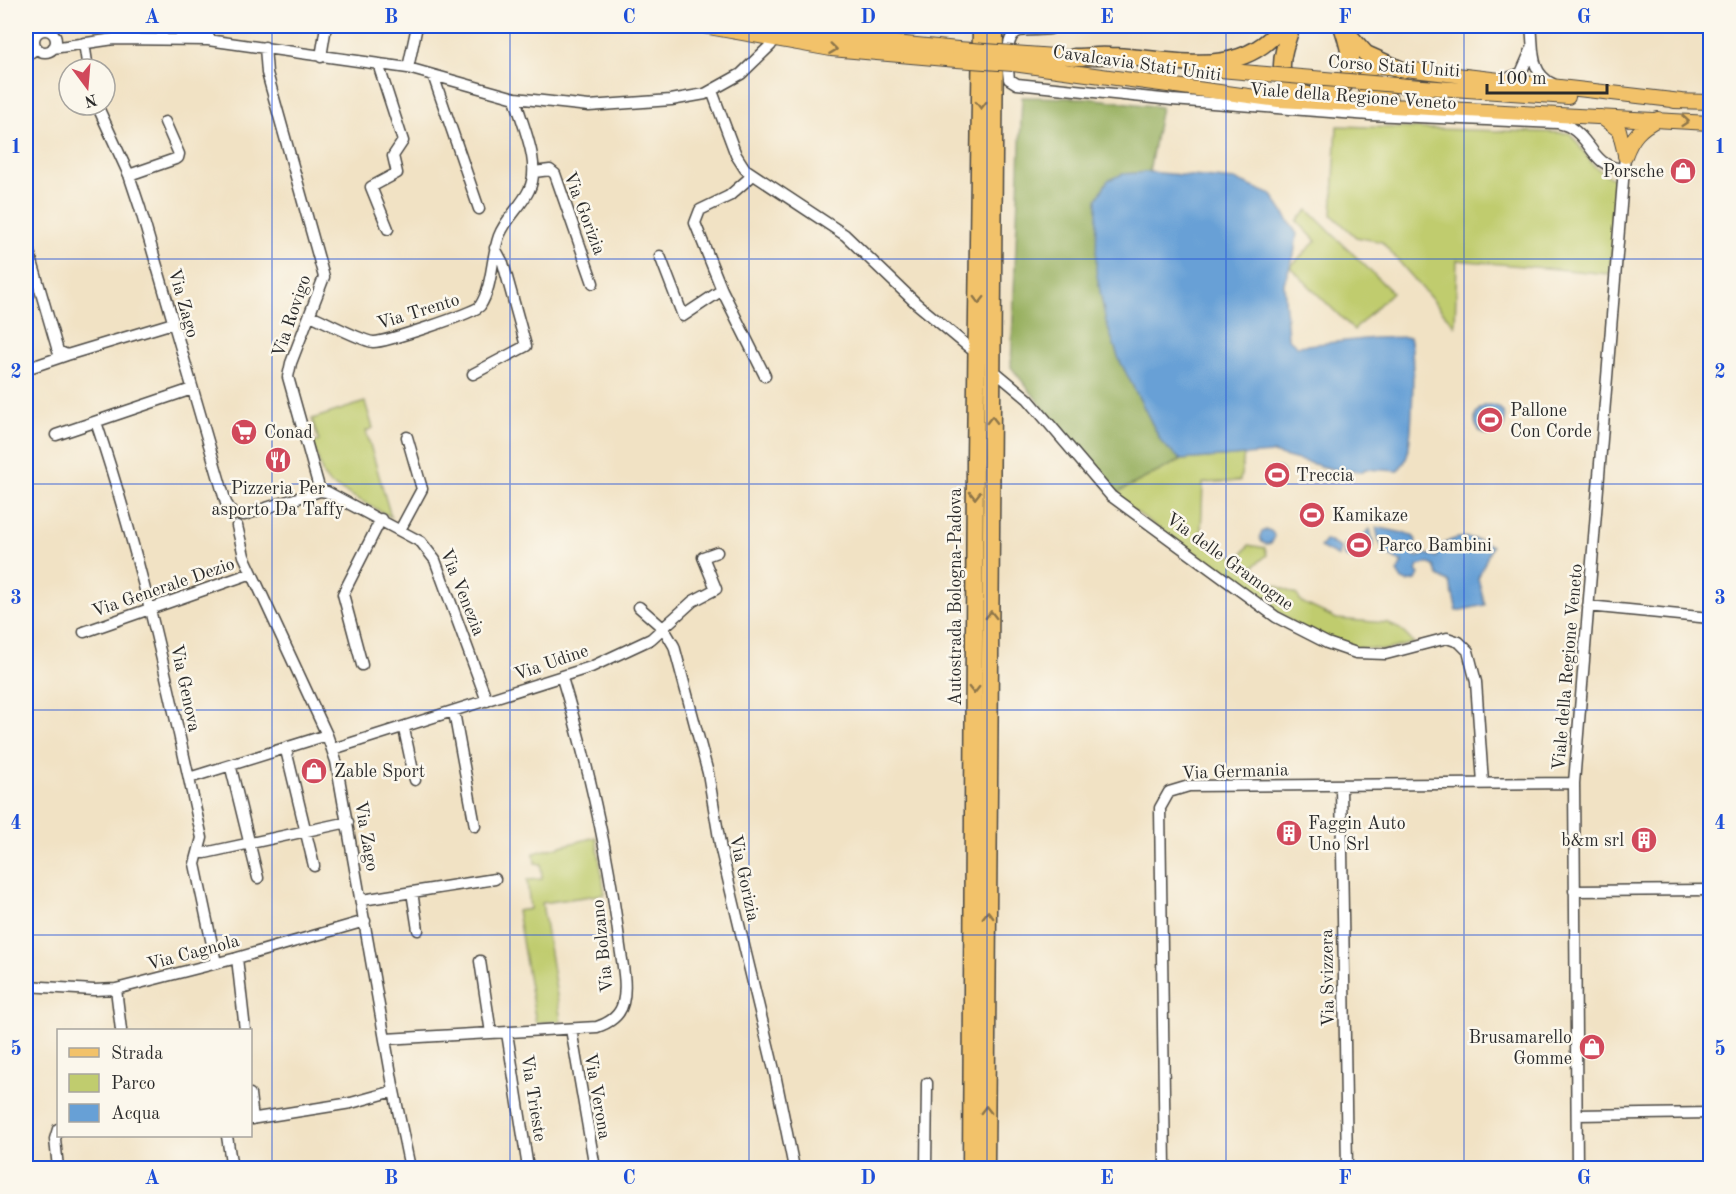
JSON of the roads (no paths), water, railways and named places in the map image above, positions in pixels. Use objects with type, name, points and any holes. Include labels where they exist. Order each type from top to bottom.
[{"type":"highway","name":"Autostrada Bologna-Padova","points":[[971,1168],[975,458],[981,26]]},
{"type":"highway","name":"Autostrada Bologna-Padova","points":[[986,1168],[995,26]]},
{"type":"highway","points":[[994,145],[1003,26]]},
{"type":"highway","points":[[1074,57],[1111,56],[1180,62],[1226,62],[1250,53],[1271,38],[1282,26]]},
{"type":"highway","points":[[1292,26],[1282,51],[1283,72],[1292,87],[1314,96],[1337,90],[1350,74],[1352,55],[1343,26]]},
{"type":"highway","points":[[1343,26],[1356,45],[1366,54],[1405,78]]},
{"type":"main road","points":[[703,26],[776,38]]},
{"type":"main road","points":[[762,26],[776,38]]},
{"type":"main road","name":"Cavalcavia Stati Uniti","points":[[776,38],[1013,59],[1074,57],[1254,74]]},
{"type":"main road","name":"Cavalcavia Stati Uniti","points":[[1013,59],[1041,67],[1173,88],[1279,100],[1387,108],[1600,116]]},
{"type":"main road","points":[[1632,117],[1378,99],[1370,96],[1364,89],[1364,76],[1370,69],[1379,66],[1405,78],[1500,81],[1681,101]]},
{"type":"main road","points":[[1041,67],[1080,68],[1314,96],[1383,102],[1437,102]]},
{"type":"main road","name":"Corso Stati Uniti","points":[[1254,74],[1405,78],[1710,102]]},
{"type":"main road","points":[[1600,116],[1619,130],[1624,163]]},
{"type":"main road","points":[[1600,116],[1660,118],[1710,123]]},
{"type":"main road","points":[[1624,163],[1631,139],[1638,131],[1660,118]]},
{"type":"street","points":[[162,26],[162,38]]},
{"type":"street","points":[[208,40],[209,26]]},
{"type":"street","points":[[321,57],[326,26]]},
{"type":"street","points":[[408,68],[417,26]]},
{"type":"street","name":"Viale della Regione Veneto","points":[[1054,26],[1050,29],[1018,31],[1012,34],[1009,43],[1009,79],[1017,84],[1172,100],[1370,115],[1557,123],[1572,128],[1596,157],[1609,167],[1624,163],[1574,783],[1577,1168]]},
{"type":"street","points":[[1531,26],[1538,74],[1544,80],[1559,87]]},
{"type":"street","points":[[1500,81],[1521,73],[1536,26]]},
{"type":"street","points":[[37,48],[34,39],[38,28],[50,31],[63,40],[84,43]]},
{"type":"street","points":[[53,48],[55,35]]},
{"type":"street","points":[[37,48],[47,51],[84,43],[162,38],[208,40],[408,68],[514,98],[561,104],[609,106],[671,100],[712,91],[749,67],[776,38]]},
{"type":"street","points":[[84,43],[86,57]]},
{"type":"street","name":"Via Rovigo","points":[[265,47],[267,73],[324,277],[288,377],[320,491]]},
{"type":"street","points":[[26,56],[37,48]]},
{"type":"street","points":[[380,64],[403,141],[393,156],[397,173],[371,188],[388,229]]},
{"type":"street","points":[[432,75],[479,209]]},
{"type":"street","points":[[712,91],[736,155],[753,176],[844,236],[917,304],[971,349]]},
{"type":"street","name":"Via Gorizia","points":[[495,248],[506,220],[528,192],[534,172],[514,98]]},
{"type":"street","name":"Via Zago","points":[[103,117],[129,175],[226,502],[232,512],[230,521],[237,526],[241,548],[333,749],[362,900],[393,1091],[410,1168]]},
{"type":"street","points":[[129,175],[178,158],[179,154],[165,122]]},
{"type":"street","name":"Via Gorizia","points":[[534,172],[550,170],[555,174],[593,283]]},
{"type":"street","points":[[753,176],[729,196],[705,207],[696,219],[696,227],[722,290],[765,376]]},
{"type":"street","points":[[26,241],[58,351],[67,355]]},
{"type":"street","points":[[473,374],[526,346],[503,262],[495,248]]},
{"type":"street","name":"Via Trento","points":[[310,315],[374,342],[464,316],[479,308],[488,286],[495,248]]},
{"type":"street","points":[[660,256],[683,316],[722,290]]},
{"type":"street","points":[[26,369],[172,323]]},
{"type":"street","name":"Via delle Gramogne","points":[[998,374],[1028,399],[1111,496],[1276,617],[1327,643],[1356,653],[1386,654],[1447,638],[1459,642],[1468,651],[1476,682],[1483,783]]},
{"type":"street","points":[[56,435],[192,389]]},
{"type":"street","name":"Via Genova","points":[[96,422],[124,508],[152,609],[202,838],[195,864],[216,963]]},
{"type":"street","points":[[400,530],[422,489],[407,437]]},
{"type":"street","points":[[244,515],[320,491]]},
{"type":"street","name":"Via Venezia","points":[[320,491],[333,493],[381,519],[421,542],[432,553],[487,701]]},
{"type":"street","points":[[232,512],[240,511],[244,515]]},
{"type":"street","points":[[237,526],[243,524],[244,515]]},
{"type":"street","points":[[362,665],[343,594],[381,519]]},
{"type":"street","name":"Via Udine","points":[[333,749],[404,729],[561,678],[632,649],[664,629],[671,619],[693,601],[716,589],[703,557],[717,552]]},
{"type":"street","name":"Via Generale Dezio","points":[[84,632],[252,573]]},
{"type":"street","points":[[1588,606],[1710,618]]},
{"type":"street","name":"Via Gorizia","points":[[639,607],[664,629],[674,646],[708,773],[721,850],[775,1074],[794,1168]]},
{"type":"street","name":"Via Bolzano","points":[[385,1039],[597,1027],[607,1023],[618,1014],[625,993],[605,847],[577,727],[561,678]]},
{"type":"street","points":[[454,712],[475,826]]},
{"type":"street","points":[[404,729],[415,780]]},
{"type":"street","points":[[189,778],[231,768],[327,735]]},
{"type":"street","points":[[286,750],[314,866]]},
{"type":"street","points":[[231,768],[258,878]]},
{"type":"street","name":"Via Germania","points":[[1165,1168],[1160,808],[1163,798],[1173,790],[1189,786],[1341,787],[1574,783]]},
{"type":"street","name":"Via Svizzera","points":[[1341,787],[1347,1168]]},
{"type":"street","points":[[199,852],[205,853],[348,822]]},
{"type":"street","points":[[362,900],[495,879]]},
{"type":"street","points":[[1574,891],[1710,890]]},
{"type":"street","points":[[412,892],[418,930]]},
{"type":"street","name":"Via Cagnola","points":[[26,986],[94,990],[116,988],[237,958],[365,921]]},
{"type":"street","points":[[237,958],[245,1029]]},
{"type":"street","points":[[480,961],[491,1034]]},
{"type":"street","points":[[116,988],[121,1029]]},
{"type":"street","name":"Via Verona","points":[[571,1029],[595,1168]]},
{"type":"street","name":"Via Trieste","points":[[507,1033],[528,1168]]},
{"type":"street","points":[[926,1168],[927,1083]]},
{"type":"street","points":[[252,1119],[351,1103],[393,1091]]},
{"type":"street","points":[[1577,1115],[1710,1113]]},
{"type":"street","points":[[57,1132],[55,1139],[58,1168]]},
{"type":"street","points":[[227,1137],[231,1162]]},
{"type":"water","points":[[1149,172],[1236,180],[1272,195],[1297,234],[1294,255],[1284,283],[1288,338],[1297,346],[1410,337],[1413,380],[1412,418],[1406,459],[1398,471],[1365,469],[1362,472],[1332,469],[1272,453],[1181,460],[1162,443],[1119,359],[1106,322],[1096,271],[1097,199],[1108,180],[1123,174]]},
{"type":"water","name":"Pallone Con Corde","points":[[1490,405],[1496,406],[1504,414],[1504,426],[1496,434],[1490,435],[1484,434],[1476,426],[1475,420],[1476,414],[1484,406]]},
{"type":"water","name":"Treccia","points":[[1277,468],[1282,470],[1284,475],[1282,480],[1277,482],[1272,480],[1270,475],[1272,470]]},
{"type":"water","points":[[1376,527],[1412,535],[1416,540],[1412,554],[1417,557],[1426,554],[1437,557],[1439,547],[1459,538],[1472,538],[1492,546],[1478,578],[1485,605],[1457,611],[1450,583],[1438,576],[1434,566],[1427,563],[1418,566],[1416,571],[1419,574],[1416,580],[1407,582],[1402,580],[1397,572],[1402,562],[1391,557],[1383,549]]},
{"type":"water","name":"Parco Bambini","points":[[1370,529],[1374,546],[1354,560],[1344,557],[1345,544],[1356,541]]},
{"type":"water","points":[[1264,530],[1270,530],[1274,537],[1270,544],[1264,544],[1260,540],[1260,534]]},
{"type":"water","points":[[1326,540],[1341,548],[1339,557],[1320,547]]},
{"type":"place","name":"Porsche","points":[[1683,171]]},
{"type":"place","name":"Pallone Con Corde","points":[[1490,420]]},
{"type":"place","name":"Conad","points":[[244,432]]},
{"type":"place","name":"Pizzeria Per asporto Da Taffy","points":[[278,460]]},
{"type":"place","name":"Treccia","points":[[1277,475]]},
{"type":"place","name":"Kamikaze","points":[[1312,515]]},
{"type":"place","name":"Parco Bambini","points":[[1359,545]]},
{"type":"place","name":"Zable Sport","points":[[314,771]]},
{"type":"place","name":"Faggin Auto Uno Srl","points":[[1289,833]]},
{"type":"place","name":"b&m srl","points":[[1644,840]]},
{"type":"place","name":"Brusamarello Gomme","points":[[1592,1047]]}]
